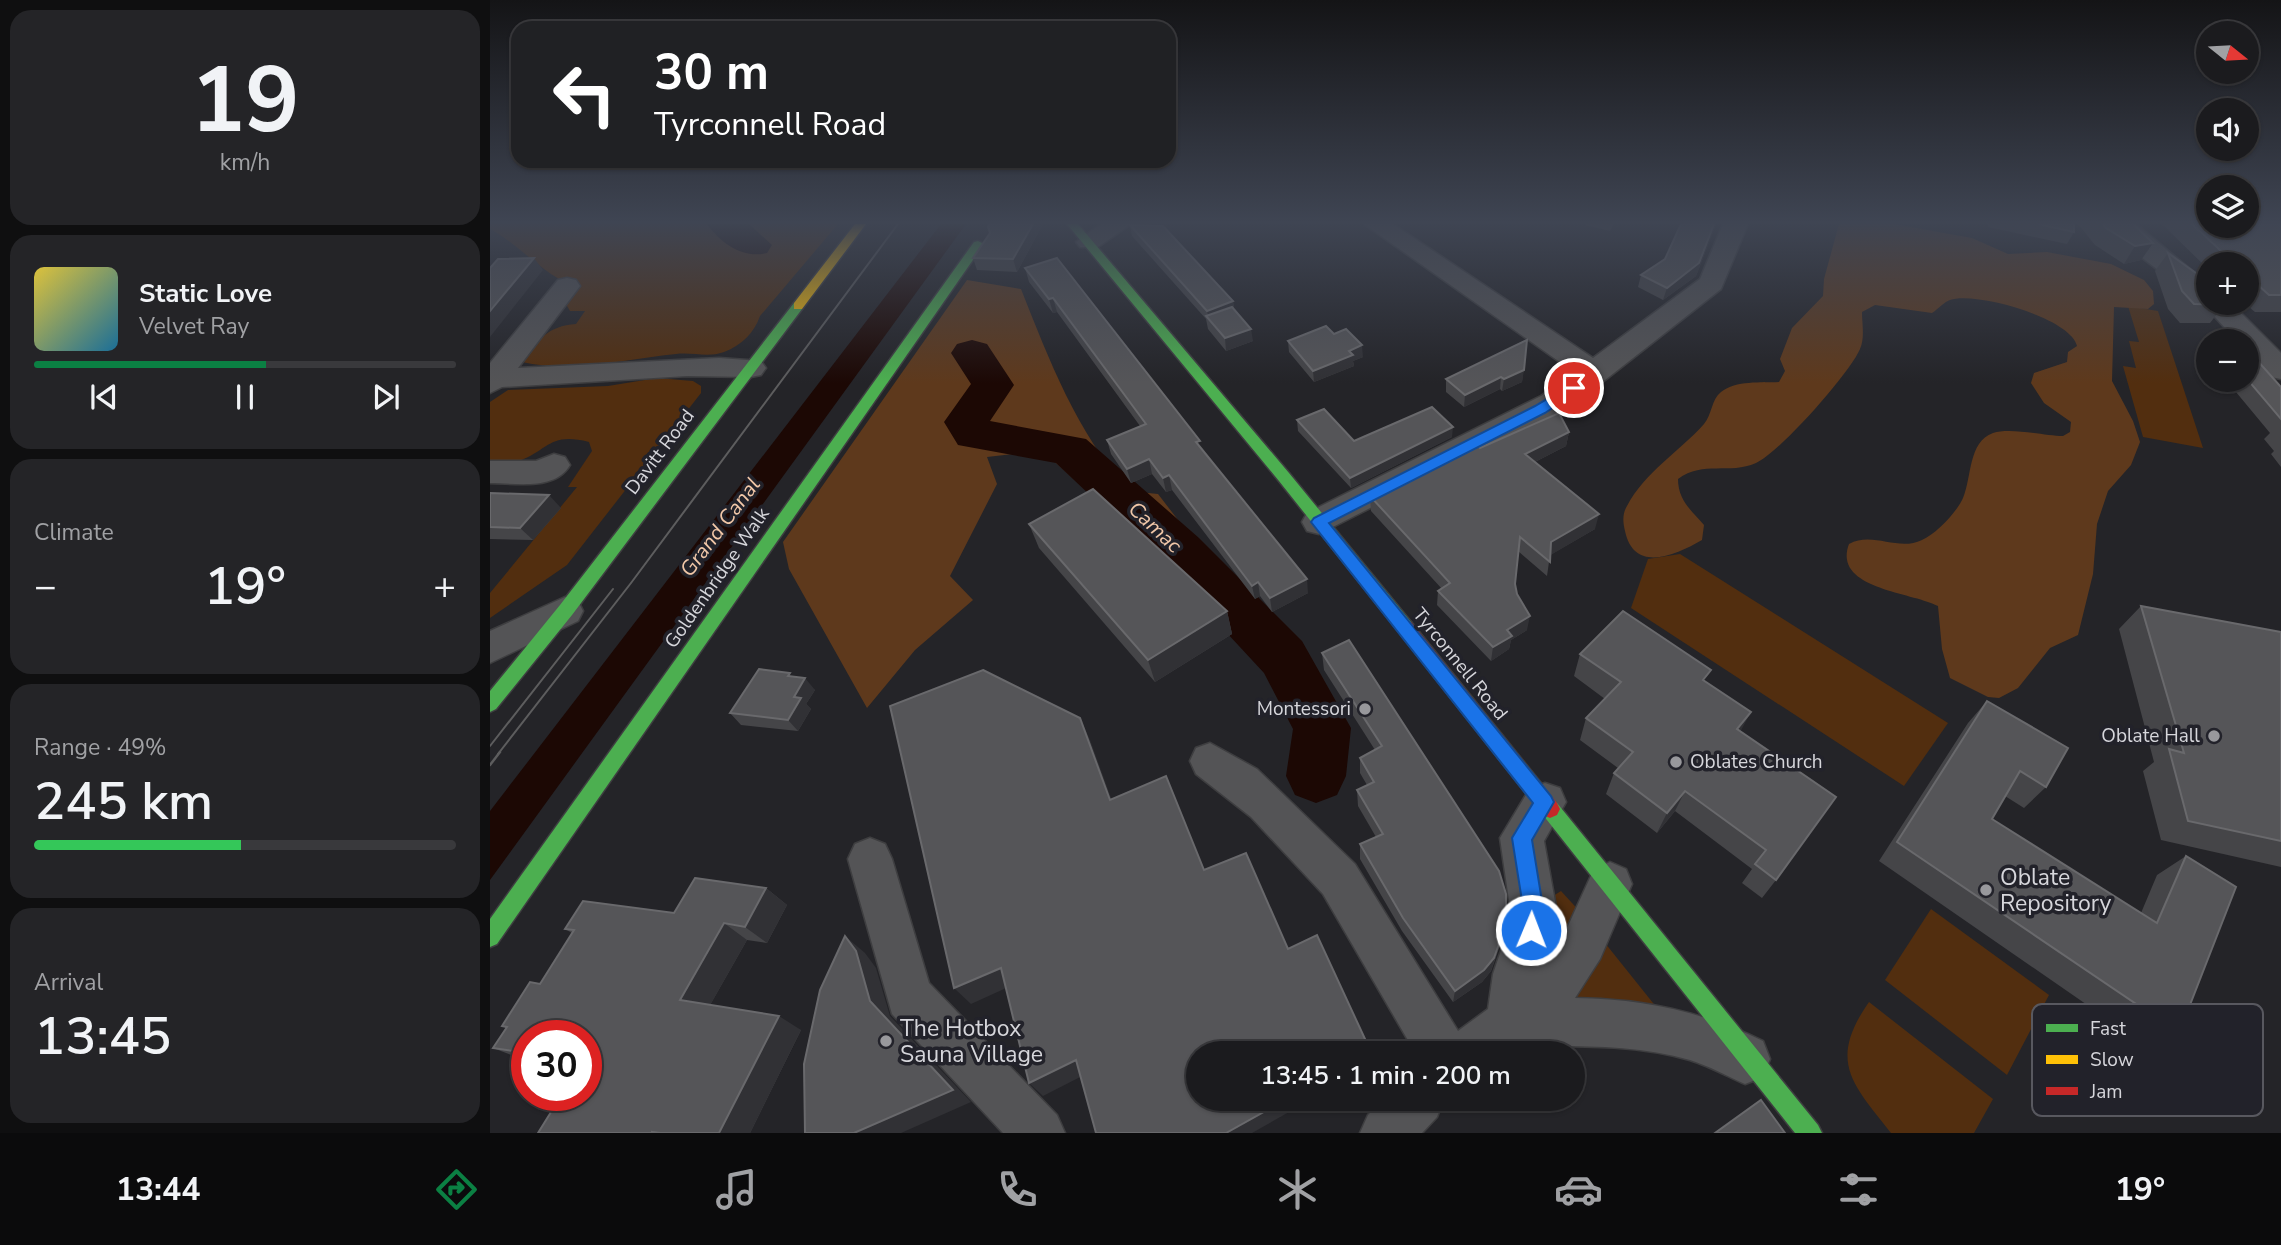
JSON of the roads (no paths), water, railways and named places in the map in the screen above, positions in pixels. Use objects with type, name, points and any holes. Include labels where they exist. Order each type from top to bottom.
[{"type":"main road","name":"Davitt Road","points":[[490,703],[566,610],[820,277]]},
{"type":"main road","name":"Goldenbridge Walk","points":[[490,937],[955,277]]},
{"type":"main road","name":"Tyrconnell Road","points":[[1117,277],[1319,522],[1810,1133]]},
{"type":"street","points":[[1454,277],[1595,373]]},
{"type":"street","points":[[1319,522],[1552,403],[1712,283],[1714,277]]},
{"type":"street","points":[[492,381],[567,286]]},
{"type":"street","points":[[2228,315],[2281,370]]},
{"type":"street","points":[[492,381],[621,372],[666,365],[751,368]]},
{"type":"street","points":[[490,472],[541,472],[554,466]]},
{"type":"street","points":[[490,648],[566,610]]},
{"type":"street","points":[[1210,761],[1242,782],[1266,803],[1339,879],[1436,1041]]},
{"type":"street","points":[[1510,1022],[1517,974],[1531,930],[1533,907],[1522,838],[1545,802]]},
{"type":"street","points":[[870,859],[909,998],[1039,1133]]},
{"type":"street","points":[[1484,1041],[1563,976],[1584,941],[1610,884]]},
{"type":"street","points":[[1510,1022],[1585,1022],[1660,1028],[1696,1037],[1731,1051],[1757,1066]]},
{"type":"street","points":[[1386,1133],[1407,1111]]},
{"type":"water","name":"Grand Canal","points":[[900,277],[928,277],[490,880],[490,811]]},
{"type":"waterway","name":"Camac","points":[[972,353],[993,385],[966,422],[974,434],[1070,450],[1117,496],[1181,551],[1283,657],[1322,728],[1316,776]]},
{"type":"tram line","points":[[498,754],[631,583],[859,277]]},
{"type":"tram line","points":[[490,746],[613,589]]},
{"type":"tram line","points":[[490,765],[500,752]]},
{"type":"place","name":"Montessori","points":[[1365,709]]},
{"type":"place","name":"Oblate Hall","points":[[2214,736]]},
{"type":"place","name":"Oblates Church","points":[[1676,762]]},
{"type":"place","name":"Oblate Repository","points":[[1986,890]]},
{"type":"place","name":"The Hotbox Sauna Village","points":[[886,1041]]}]
